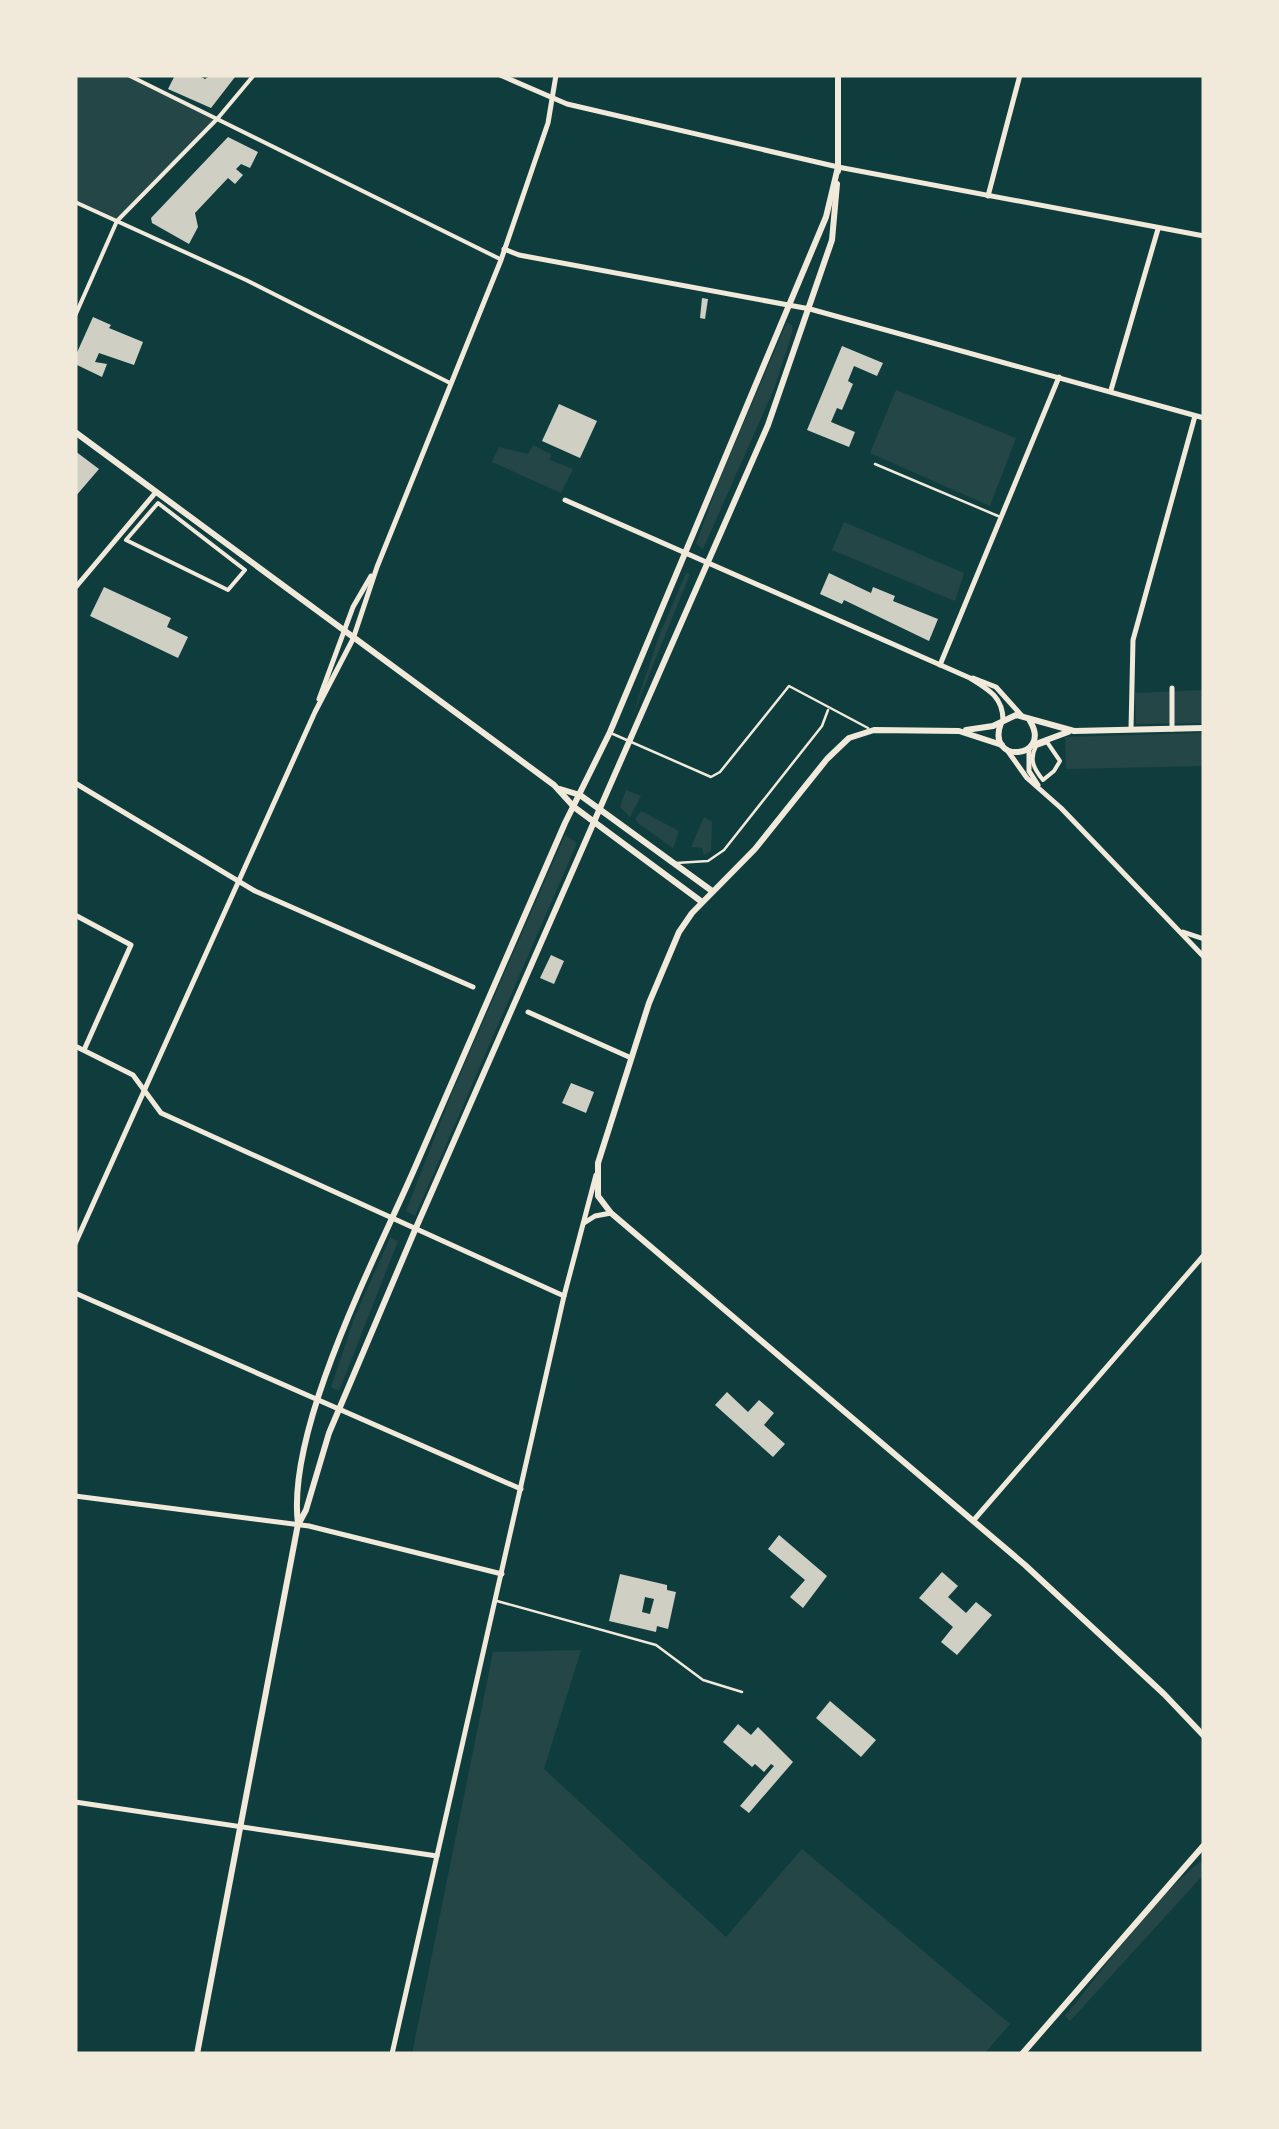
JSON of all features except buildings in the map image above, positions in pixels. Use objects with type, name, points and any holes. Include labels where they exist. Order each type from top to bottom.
[{"type":"street","points":[[128,75],[501,260]]},
{"type":"street","points":[[75,316],[117,221],[218,118],[254,75]]},
{"type":"street","points":[[500,75],[554,99],[838,167],[1204,236]]},
{"type":"street","points":[[75,1244],[315,712],[354,639],[377,567],[501,260],[554,99],[556,75]]},
{"type":"street","points":[[298,1524],[306,1510],[321,1454],[415,1230],[768,425],[832,240],[838,167],[838,75]]},
{"type":"street","points":[[988,196],[1020,75]]},
{"type":"street","points":[[197,2054],[243,1827],[298,1524],[300,1480],[318,1400],[392,1220],[610,732],[826,217],[838,167]]},
{"type":"street","points":[[75,202],[246,280],[450,383]]},
{"type":"street","points":[[1111,390],[1158,229]]},
{"type":"street","points":[[504,250],[519,256],[790,305],[1204,418]]},
{"type":"street","points":[[940,665],[1059,377]]},
{"type":"street","points":[[1131,730],[1133,640],[1195,416]]},
{"type":"street","points":[[75,432],[558,789],[574,807],[702,902]]},
{"type":"street","points":[[75,588],[156,492]]},
{"type":"street","points":[[565,500],[996,687],[1036,733],[1030,747],[1029,770],[1043,791]]},
{"type":"street","points":[[158,503],[245,570],[228,590],[126,540],[158,503]]},
{"type":"street","points":[[315,712],[343,631],[377,567]]},
{"type":"street","points":[[970,678],[997,697],[1003,710],[998,736],[1027,778],[1204,957]]},
{"type":"street","points":[[1172,688],[1172,729]]},
{"type":"street","points":[[392,2054],[582,1225],[630,1058],[680,932],[702,902],[755,849],[838,746],[849,738],[874,730],[960,731],[1026,718],[1074,730],[1204,728]]},
{"type":"street","points":[[960,731],[1020,752],[1074,730]]},
{"type":"street","points":[[1048,742],[1060,760],[1047,781],[1034,770],[1032,759],[1036,746],[1048,742]]},
{"type":"street","points":[[75,783],[238,881],[473,987]]},
{"type":"street","points":[[558,789],[580,795],[712,891]]},
{"type":"street","points":[[75,916],[131,945],[84,1050]]},
{"type":"street","points":[[1179,931],[1204,939]]},
{"type":"street","points":[[528,1012],[630,1058]]},
{"type":"street","points":[[75,1046],[126,1070],[161,1113],[564,1296]]},
{"type":"street","points":[[596,1175],[598,1196],[611,1214],[1025,1565],[1204,1735]]},
{"type":"street","points":[[582,1225],[595,1216],[611,1214]]},
{"type":"street","points":[[973,1521],[1204,1255]]},
{"type":"street","points":[[75,1293],[521,1488]]},
{"type":"street","points":[[75,1496],[298,1524],[502,1574]]},
{"type":"street","points":[[75,1802],[438,1856]]},
{"type":"street","points":[[1022,2054],[1203,1847]]},
{"type":"lane","points":[[875,464],[1000,516]]},
{"type":"lane","points":[[610,732],[711,777],[720,772],[789,686],[874,730]]},
{"type":"lane","points":[[674,862],[708,861],[724,850],[822,726],[829,708]]},
{"type":"lane","points":[[496,1600],[656,1646],[703,1680],[742,1692]]},
{"type":"shaded area","points":[[75,75],[128,75],[218,118],[117,221],[75,202]]},
{"type":"shaded area","points":[[787,322],[792,325],[792,333],[774,389],[703,549],[696,544],[718,483]]},
{"type":"shaded area","points":[[896,390],[1016,438],[990,506],[870,453]]},
{"type":"shaded area","points":[[533,445],[551,454],[550,460],[573,469],[561,493],[492,462],[499,447],[528,454]]},
{"type":"shaded area","points":[[844,522],[964,573],[955,601],[832,550]]},
{"type":"shaded area","points":[[686,573],[690,574],[632,717],[659,636]]},
{"type":"shaded area","points":[[1204,690],[1204,723],[1136,724],[1135,693]]},
{"type":"shaded area","points":[[1204,733],[1204,766],[1066,769],[1065,737]]},
{"type":"shaded area","points":[[626,790],[641,796],[630,817],[620,807]]},
{"type":"shaded area","points":[[641,811],[679,831],[673,848],[638,823],[635,819]]},
{"type":"shaded area","points":[[704,817],[712,822],[711,851],[704,855],[702,848],[691,847]]},
{"type":"shaded area","points":[[565,835],[577,843],[415,1216],[406,1211],[452,1093]]},
{"type":"shaded area","points":[[390,1238],[398,1241],[339,1391],[331,1387],[354,1319]]},
{"type":"shaded area","points":[[581,1650],[544,1769],[726,1937],[802,1849],[1010,2024],[984,2054],[412,2054],[493,1652]]},
{"type":"shaded area","points":[[1204,1859],[1204,1874],[1070,2021],[1065,2016],[1130,1934],[1165,1894]]}]
